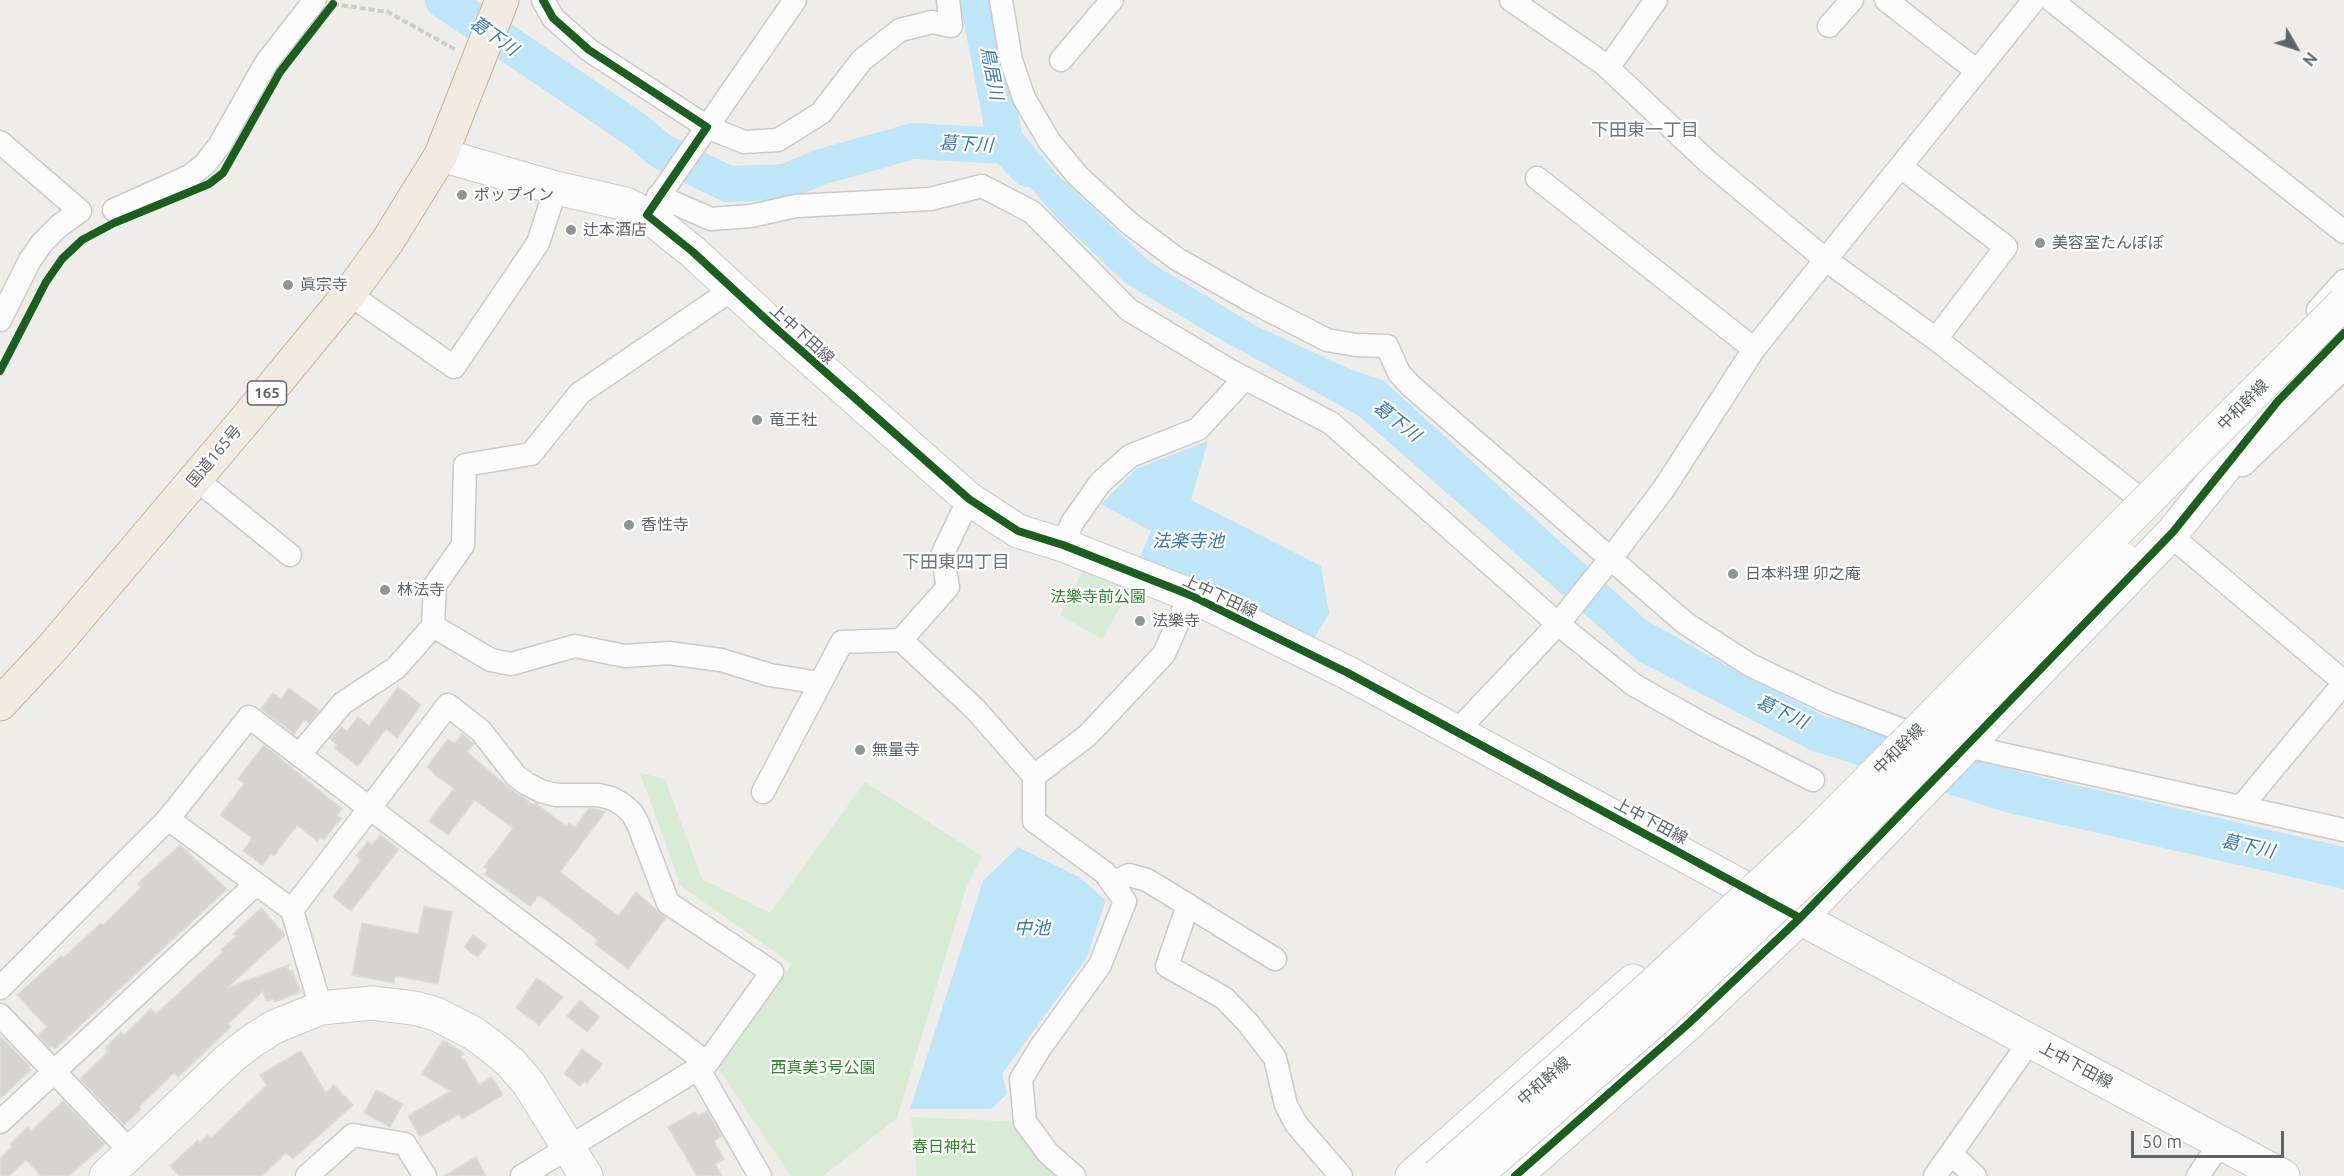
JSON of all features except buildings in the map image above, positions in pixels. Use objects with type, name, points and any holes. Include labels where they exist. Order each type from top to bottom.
[{"type":"highway","name":"国道165号","points":[[0,704],[53,647],[196,478],[349,294],[387,242],[441,154],[501,0]]},
{"type":"main road","name":"上中下田線","points":[[441,154],[556,188],[626,204],[653,205],[733,289],[969,499],[1018,531],[1062,545],[1190,595],[1348,673],[2283,1176]]},
{"type":"main road","name":"中和幹線","points":[[1437,1176],[1647,990],[1812,837],[2344,303]]},
{"type":"main road","points":[[1412,1176],[1742,886],[1825,786],[1902,730],[2143,501],[2277,383],[2344,314]]},
{"type":"main road","points":[[1515,1176],[1688,1024],[1800,918],[2170,535],[2278,401],[2344,333]]},
{"type":"main road","name":"中和幹線","points":[[1475,1176],[1665,1011],[1828,857],[2344,333]]},
{"type":"main road","points":[[106,1176],[230,1058],[252,1041],[274,1027],[321,1008],[372,1003],[414,1008],[436,1014],[473,1033],[511,1063],[529,1084],[586,1176]]},
{"type":"street","points":[[543,0],[553,18],[589,50],[707,127],[744,142],[777,140],[821,113],[862,60],[900,30],[932,22],[951,26],[948,0]]},
{"type":"street","points":[[795,0],[653,205],[711,219],[751,216],[796,206],[930,199],[982,186],[1032,212],[1130,310],[1245,378],[1331,423],[1558,624],[1634,685],[1701,723],[1825,786]]},
{"type":"street","points":[[1000,0],[1011,60],[1024,98],[1049,141],[1078,176],[1129,223],[1177,259],[1252,302],[1327,340],[1356,345],[1387,346],[1399,373],[1411,386],[1685,623],[1750,665],[1828,702],[1902,730],[2344,830]]},
{"type":"street","points":[[1061,60],[1112,0]]},
{"type":"street","points":[[1511,0],[1608,68],[1707,161],[1826,260],[1936,339],[2143,501],[2344,281]]},
{"type":"street","points":[[1608,68],[1656,0]]},
{"type":"street","points":[[1829,26],[1852,0]]},
{"type":"street","points":[[1888,0],[1977,71]]},
{"type":"street","points":[[1456,732],[1558,624],[1611,558],[1663,490],[1754,349],[2034,0]]},
{"type":"street","points":[[2051,0],[2344,232]]},
{"type":"street","points":[[114,210],[190,176],[205,164],[219,146],[266,63],[326,4]]},
{"type":"street","points":[[0,142],[80,211],[59,226],[42,243],[30,260],[0,320]]},
{"type":"street","points":[[1900,167],[2006,247],[1936,339]]},
{"type":"street","points":[[1537,178],[1754,349]]},
{"type":"street","points":[[349,294],[454,367],[538,243],[556,188]]},
{"type":"street","points":[[299,755],[343,703],[396,668],[433,626],[435,585],[464,545],[465,465],[531,454],[580,393],[733,289]]},
{"type":"street","points":[[2241,807],[2344,682],[2170,535],[2344,368]]},
{"type":"street","points":[[1062,545],[1072,523],[1100,483],[1130,456],[1198,429],[1245,378]]},
{"type":"street","points":[[196,478],[290,555]]},
{"type":"street","points":[[901,640],[948,587],[942,555],[969,499]]},
{"type":"street","points":[[1034,776],[1088,735],[1164,654],[1190,595]]},
{"type":"street","points":[[433,626],[491,660],[511,664],[575,646],[625,656],[669,653],[721,660],[770,675],[820,683]]},
{"type":"street","points":[[763,792],[842,642],[901,640],[975,709],[1034,776],[1034,821],[1105,873],[1125,901],[1100,965],[1040,1048],[1022,1079],[1025,1122],[1048,1153],[1074,1176]]},
{"type":"street","points":[[292,910],[448,705],[481,731],[516,776],[527,784],[556,795],[598,795],[622,804],[632,813],[638,824],[668,903],[772,972],[702,1065],[522,1176]]},
{"type":"street","points":[[0,988],[168,819],[249,717],[702,1065],[760,1176]]},
{"type":"street","points":[[168,819],[292,910],[321,1008]]},
{"type":"street","points":[[1112,883],[1129,875],[1147,880],[1275,959]]},
{"type":"street","points":[[0,1122],[256,884]]},
{"type":"street","points":[[1188,905],[1167,966],[1224,998],[1248,1023],[1275,1058],[1286,1105],[1296,1124],[1341,1176]]},
{"type":"street","points":[[0,1015],[131,1152]]},
{"type":"street","points":[[1935,1176],[2030,1041]]},
{"type":"street","points":[[307,1176],[353,1135],[405,1144],[425,1176]]},
{"type":"street","points":[[2198,1176],[2220,1143]]},
{"type":"street","points":[[1951,1154],[1975,1176]]},
{"type":"path","points":[[326,4],[388,12],[480,55]]},
{"type":"green space","name":"法樂寺前公園","points":[[1086,565],[1134,583],[1102,639],[1060,615]]},
{"type":"green space","name":"西真美3号公園","points":[[640,773],[665,779],[702,879],[770,913],[865,782],[982,856],[967,885],[897,1118],[823,1176],[791,1176],[718,1068],[792,964],[681,886]]},
{"type":"green space","name":"春日神社","points":[[911,1117],[1025,1122],[1059,1176],[917,1176]]},
{"type":"water","points":[[991,126],[1016,126],[1057,174],[1150,262],[1256,326],[1352,370],[1383,380],[1646,620],[1725,665],[1824,716],[2028,774],[2344,847],[2344,889],[2005,812],[1810,750],[1638,661],[1359,416],[1211,334],[1125,283],[1057,218],[1009,163],[986,154]]},
{"type":"water","name":"法楽寺池","points":[[1208,441],[1191,500],[1321,566],[1329,613],[1315,637],[1139,560],[1151,531],[1101,504],[1136,469]]},
{"type":"water","name":"中池","points":[[1018,847],[1079,877],[1106,900],[1086,959],[1002,1074],[1007,1094],[991,1109],[910,1109],[983,881]]},
{"type":"waterway","name":"葛下川","points":[[443,0],[636,130],[661,151],[728,184],[785,182],[821,167],[913,141],[1006,146],[1028,169]]},
{"type":"waterway","name":"鳥居川","points":[[978,0],[1006,146]]},
{"type":"cycle path","points":[[543,0],[553,18],[589,50],[707,127],[647,215],[693,252],[969,499],[1018,531],[1063,545],[1190,595],[1348,673],[1800,918]]},
{"type":"cycle path","points":[[0,371],[46,282],[62,259],[82,240],[114,223],[209,184],[223,173],[280,72],[333,4]]},
{"type":"cycle path","points":[[1515,1176],[1688,1024],[1800,918],[2173,532],[2278,401],[2344,333]]},
{"type":"place","name":"ポップイン","points":[[462,195]]},
{"type":"place","name":"辻本酒店","points":[[571,230]]},
{"type":"place","name":"美容室たんぽぽ","points":[[2040,243]]},
{"type":"place","name":"眞宗寺","points":[[288,285]]},
{"type":"place","name":"竜王社","points":[[757,420]]},
{"type":"place","name":"香性寺","points":[[629,525]]},
{"type":"place","name":"日本料理 卯之庵","points":[[1733,574]]},
{"type":"place","name":"林法寺","points":[[385,590]]},
{"type":"place","name":"法樂寺","points":[[1140,621]]},
{"type":"place","name":"無量寺","points":[[860,750]]},
{"type":"district","name":"下田東一丁目","points":[[1645,130]]},
{"type":"district","name":"下田東四丁目","points":[[956,562]]}]
